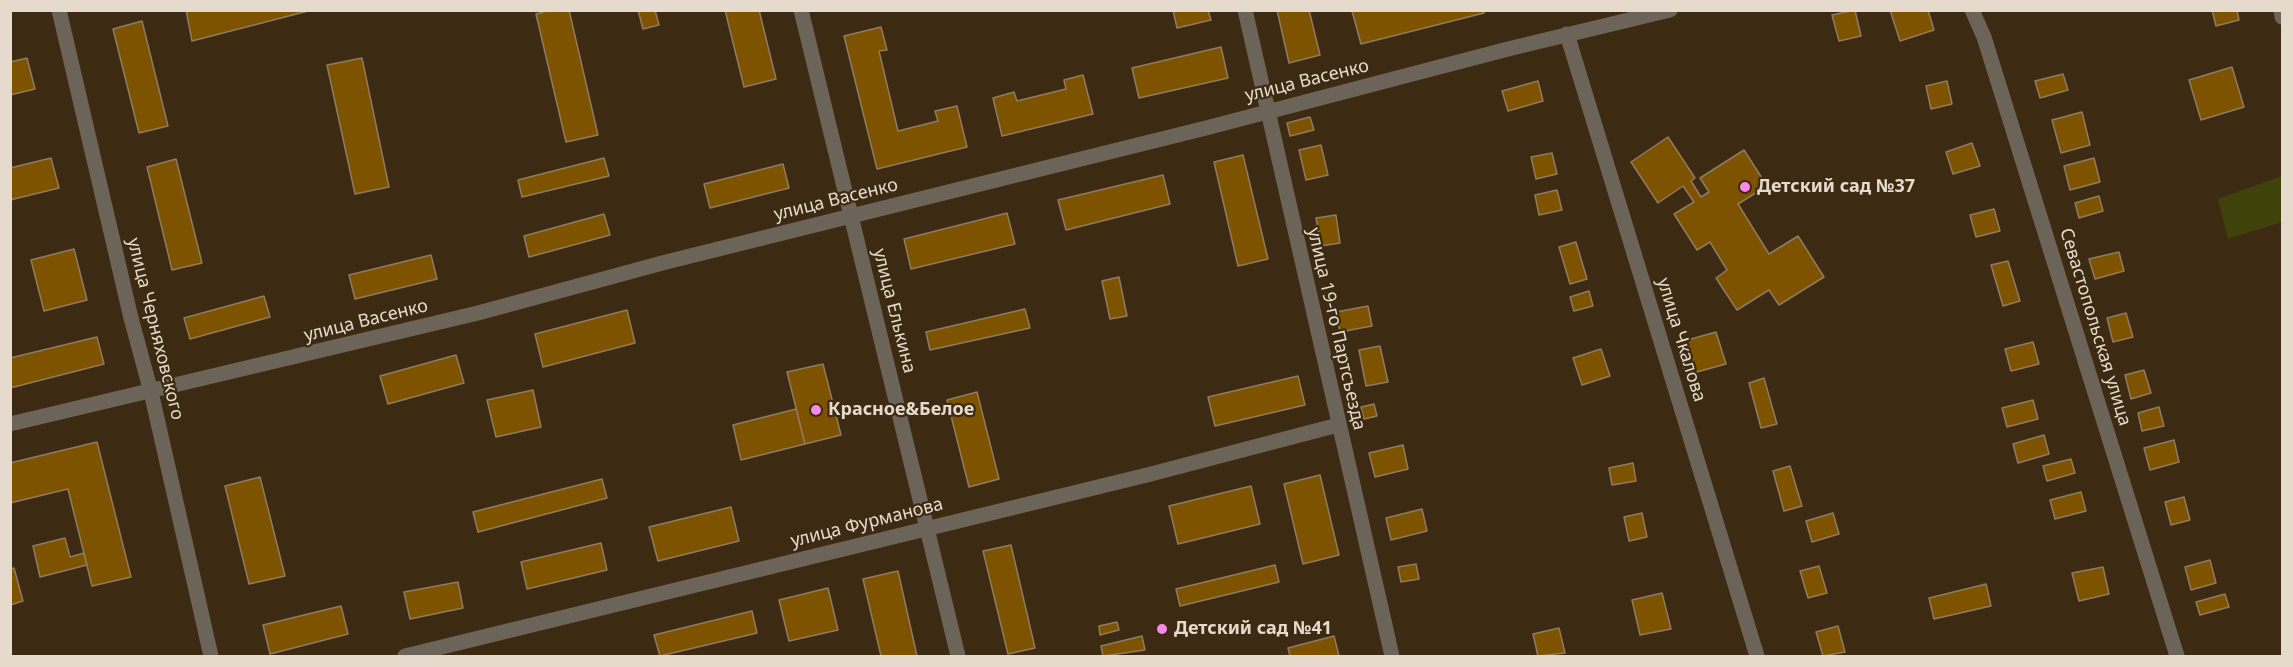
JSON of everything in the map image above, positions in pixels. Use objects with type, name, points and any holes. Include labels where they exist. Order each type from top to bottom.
[{"type":"street","name":"улица Черняховского","points":[[59,10],[131,318],[151,392],[211,657]]},
{"type":"street","name":"улица Елькина","points":[[801,10],[958,657]]},
{"type":"street","name":"улица 19-го Партсъезда","points":[[1245,10],[1266,111],[1392,657]]},
{"type":"street","name":"улица Васенко","points":[[10,424],[478,314],[657,264],[1670,10]]},
{"type":"street","name":"Севастопольская улица","points":[[1972,10],[1988,48],[2177,657]]},
{"type":"street","points":[[2281,10],[2283,17]]},
{"type":"street","name":"улица Чкалова","points":[[1568,34],[1757,657]]},
{"type":"street","name":"улица Фурманова","points":[[405,657],[1338,425]]},
{"type":"shaded area","points":[[2282,176],[2282,222],[2228,239],[2218,199]]},
{"type":"building","points":[[186,10],[312,10],[192,41]]},
{"type":"building","points":[[551,10],[569,10],[598,135],[566,142],[536,14]]},
{"type":"building","points":[[638,10],[655,10],[659,25],[643,29]]},
{"type":"building","points":[[725,10],[759,10],[776,79],[744,87]]},
{"type":"building","points":[[1173,10],[1208,10],[1211,20],[1177,28]]},
{"type":"building","points":[[1277,10],[1309,10],[1320,55],[1289,63]]},
{"type":"building","points":[[1484,10],[1484,13],[1361,44],[1352,11]]},
{"type":"building","points":[[1855,10],[1861,36],[1839,41],[1832,15]]},
{"type":"building","points":[[1890,10],[1928,10],[1934,30],[1900,41]]},
{"type":"building","points":[[2212,10],[2237,10],[2239,20],[2216,26]]},
{"type":"building","points":[[142,21],[168,126],[139,133],[113,29]]},
{"type":"building","points":[[881,27],[887,50],[879,51],[898,131],[938,121],[935,111],[957,106],[967,147],[877,169],[844,36]]},
{"type":"building","points":[[1221,47],[1228,78],[1139,98],[1132,68]]},
{"type":"building","points":[[27,58],[35,89],[10,95],[10,62]]},
{"type":"building","points":[[362,58],[389,187],[355,194],[327,65]]},
{"type":"building","points":[[2232,67],[2244,107],[2201,120],[2189,80]]},
{"type":"building","points":[[2063,74],[2068,90],[2040,98],[2035,81]]},
{"type":"building","points":[[1083,75],[1093,114],[1002,136],[993,98],[1014,92],[1017,101],[1066,89],[1064,80]]},
{"type":"building","points":[[1538,81],[1543,101],[1508,111],[1502,91]]},
{"type":"building","points":[[1947,81],[1952,104],[1931,109],[1926,86]]},
{"type":"building","points":[[2082,112],[2090,145],[2061,153],[2052,120]]},
{"type":"building","points":[[1310,117],[1314,130],[1290,136],[1287,123]]},
{"type":"building","points":[[1668,137],[1695,178],[1691,181],[1701,197],[1709,192],[1700,178],[1744,150],[1767,186],[1738,204],[1769,254],[1798,236],[1824,277],[1779,305],[1769,290],[1737,310],[1716,278],[1727,270],[1710,242],[1697,250],[1674,214],[1694,202],[1683,186],[1658,203],[1631,162]]},
{"type":"building","points":[[1972,143],[1980,166],[1953,174],[1946,152]]},
{"type":"building","points":[[1321,145],[1328,175],[1306,180],[1299,150]]},
{"type":"building","points":[[1552,153],[1557,174],[1536,179],[1531,157]]},
{"type":"building","points":[[1243,155],[1268,259],[1238,266],[1214,162]]},
{"type":"building","points":[[51,158],[59,188],[10,200],[10,168]]},
{"type":"building","points":[[604,158],[609,176],[522,197],[518,180]]},
{"type":"building","points":[[2094,158],[2100,182],[2070,190],[2064,166]]},
{"type":"building","points":[[176,159],[202,263],[172,270],[147,167]]},
{"type":"building","points":[[783,164],[789,188],[710,208],[704,184]]},
{"type":"building","points":[[1163,175],[1170,204],[1066,230],[1058,200]]},
{"type":"building","points":[[1557,190],[1562,210],[1539,215],[1535,195]]},
{"type":"building","points":[[2099,196],[2103,211],[2079,218],[2075,203]]},
{"type":"building","points":[[1994,209],[2000,231],[1976,237],[1970,215]]},
{"type":"building","points":[[1007,213],[1015,244],[911,269],[904,239]]},
{"type":"building","points":[[604,214],[610,235],[529,257],[524,236]]},
{"type":"building","points":[[1336,215],[1340,243],[1321,246],[1316,218]]},
{"type":"building","points":[[1576,242],[1587,279],[1570,284],[1559,247]]},
{"type":"building","points":[[74,249],[87,300],[44,311],[31,260]]},
{"type":"building","points":[[2119,252],[2124,271],[2095,279],[2089,259]]},
{"type":"building","points":[[431,255],[437,279],[355,299],[349,275]]},
{"type":"building","points":[[2008,261],[2020,301],[2003,306],[1991,265]]},
{"type":"building","points":[[1119,277],[1127,316],[1110,319],[1102,281]]},
{"type":"building","points":[[1589,291],[1593,306],[1574,311],[1570,297]]},
{"type":"building","points":[[264,296],[270,317],[190,339],[184,318]]},
{"type":"building","points":[[1368,306],[1372,326],[1340,332],[1336,312]]},
{"type":"building","points":[[1025,309],[1030,328],[930,350],[926,332]]},
{"type":"building","points":[[627,310],[635,343],[543,367],[535,334]]},
{"type":"building","points":[[2126,313],[2133,337],[2113,342],[2107,318]]},
{"type":"building","points":[[1716,332],[1726,364],[1686,375],[1677,343]]},
{"type":"building","points":[[97,337],[104,364],[10,388],[10,358]]},
{"type":"building","points":[[2033,342],[2039,364],[2011,371],[2005,349]]},
{"type":"building","points":[[1380,346],[1388,382],[1366,386],[1359,350]]},
{"type":"building","points":[[1601,349],[1610,376],[1582,385],[1573,358]]},
{"type":"building","points":[[456,355],[464,383],[388,404],[380,376]]},
{"type":"building","points":[[823,364],[841,435],[805,444],[787,372]]},
{"type":"building","points":[[2144,370],[2151,393],[2131,399],[2125,375]]},
{"type":"building","points":[[1298,376],[1305,405],[1215,426],[1208,397]]},
{"type":"building","points":[[1764,378],[1777,424],[1761,428],[1749,383]]},
{"type":"building","points":[[533,390],[541,427],[496,437],[487,400]]},
{"type":"building","points":[[977,392],[999,479],[969,487],[947,400]]},
{"type":"building","points":[[2033,400],[2038,419],[2007,427],[2002,408]]},
{"type":"building","points":[[1374,404],[1377,416],[1364,419],[1361,407]]},
{"type":"building","points":[[2159,407],[2164,426],[2142,431],[2138,413]]},
{"type":"building","points":[[796,409],[805,444],[741,460],[733,425]]},
{"type":"building","points":[[2044,435],[2049,454],[2018,463],[2013,444]]},
{"type":"building","points":[[2174,440],[2179,462],[2150,470],[2144,448]]},
{"type":"building","points":[[97,442],[131,577],[92,586],[68,489],[10,503],[10,463]]},
{"type":"building","points":[[1403,445],[1408,469],[1375,477],[1369,453]]},
{"type":"building","points":[[2071,459],[2075,473],[2047,481],[2043,466]]},
{"type":"building","points":[[1633,463],[1636,481],[1612,485],[1609,468]]},
{"type":"building","points":[[1790,466],[1802,506],[1784,511],[1773,471]]},
{"type":"building","points":[[1320,475],[1339,555],[1303,564],[1284,484]]},
{"type":"building","points":[[260,477],[285,576],[249,584],[225,486]]},
{"type":"building","points":[[602,479],[607,498],[478,532],[473,512]]},
{"type":"building","points":[[1251,486],[1260,524],[1178,544],[1169,506]]},
{"type":"building","points":[[2081,492],[2086,511],[2055,519],[2050,500]]},
{"type":"building","points":[[2184,497],[2190,520],[2171,525],[2165,502]]},
{"type":"building","points":[[731,507],[739,541],[658,561],[649,527]]},
{"type":"building","points":[[1422,509],[1427,531],[1391,540],[1386,518]]},
{"type":"building","points":[[1642,513],[1647,537],[1629,541],[1624,517]]},
{"type":"building","points":[[1833,513],[1839,534],[1812,542],[1806,521]]},
{"type":"building","points":[[65,538],[70,557],[84,553],[87,565],[40,577],[33,546]]},
{"type":"building","points":[[601,543],[607,570],[527,589],[521,562]]},
{"type":"building","points":[[1011,545],[1035,648],[1008,654],[983,551]]},
{"type":"building","points":[[2210,560],[2216,583],[2191,590],[2185,567]]},
{"type":"building","points":[[1416,564],[1419,579],[1401,582],[1398,567]]},
{"type":"building","points":[[1275,565],[1279,582],[1180,606],[1176,589]]},
{"type":"building","points":[[1819,566],[1827,593],[1808,598],[1800,571]]},
{"type":"building","points":[[2103,567],[2109,594],[2079,601],[2072,573]]},
{"type":"building","points":[[14,568],[23,601],[10,605],[10,569]]},
{"type":"building","points":[[898,571],[917,656],[881,656],[863,579]]},
{"type":"building","points":[[458,582],[463,608],[410,619],[404,592]]},
{"type":"building","points":[[1986,584],[1991,606],[1934,619],[1929,598]]},
{"type":"building","points":[[828,588],[838,630],[789,641],[779,600]]},
{"type":"building","points":[[1662,593],[1671,629],[1640,635],[1632,600]]},
{"type":"building","points":[[2225,594],[2229,607],[2200,615],[2196,602]]},
{"type":"building","points":[[341,606],[348,634],[270,654],[263,625]]},
{"type":"building","points":[[752,611],[757,633],[660,656],[654,635]]},
{"type":"building","points":[[1117,622],[1119,630],[1100,635],[1099,626]]},
{"type":"building","points":[[1838,626],[1845,652],[1823,656],[1816,632]]},
{"type":"building","points":[[1559,628],[1565,653],[1538,656],[1533,634]]},
{"type":"building","points":[[1142,636],[1145,650],[1103,656],[1101,646]]},
{"type":"building","points":[[1334,636],[1339,656],[1290,656],[1288,648]]},
{"type":"place","name":"Детский сад №37","points":[[1745,187]]},
{"type":"place","name":"Красное&Белое","points":[[816,410]]},
{"type":"place","name":"Детский сад №41","points":[[1162,629]]}]
